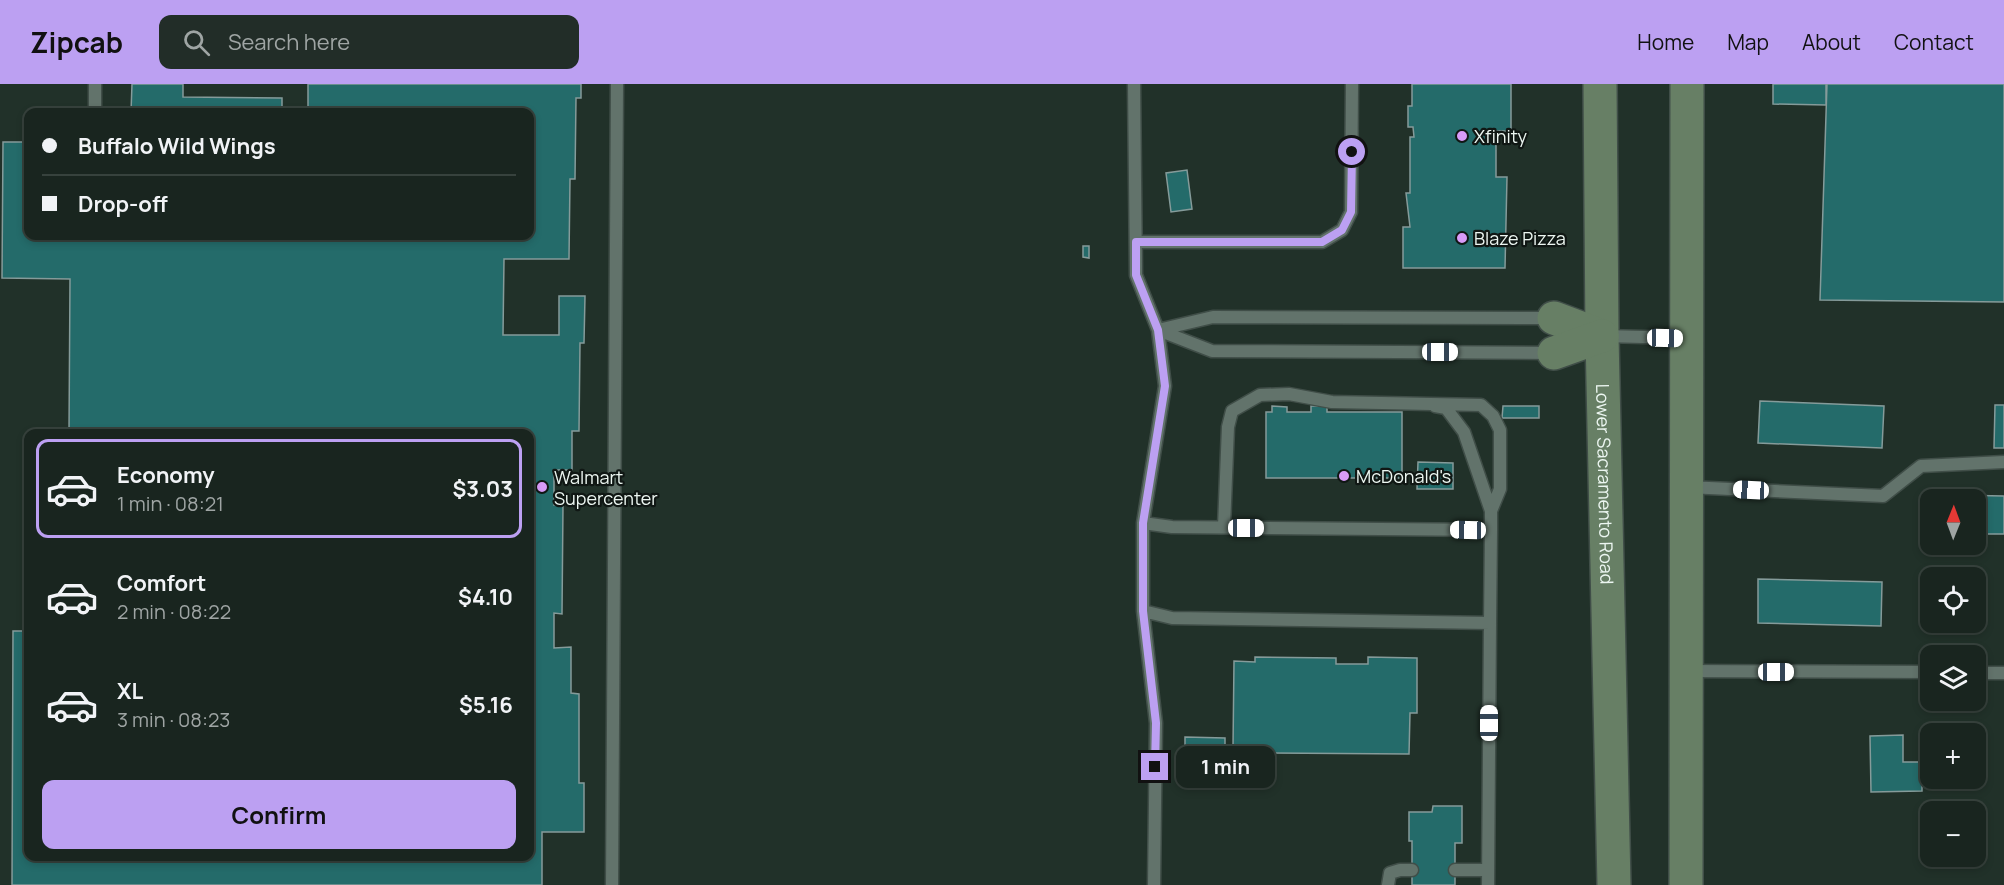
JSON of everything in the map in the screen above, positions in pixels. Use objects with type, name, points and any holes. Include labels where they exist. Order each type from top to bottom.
[{"type":"main road","name":"Lower Sacramento Road","points":[[1595,84],[1600,100],[1602,336],[1614,885]]},
{"type":"main road","points":[[1686,885],[1688,671],[1685,338],[1688,84]]},
{"type":"main road","points":[[1554,318],[1602,336]]},
{"type":"main road","points":[[1554,353],[1602,336]]},
{"type":"lane","points":[[95,84],[95,108]]},
{"type":"lane","points":[[612,885],[617,84]]},
{"type":"lane","points":[[1134,84],[1136,275],[1158,330],[1165,386],[1143,523],[1143,611],[1156,723],[1154,885]]},
{"type":"lane","points":[[1136,242],[1322,242],[1342,230],[1351,212],[1352,84]]},
{"type":"lane","points":[[1158,330],[1213,317],[1554,318]]},
{"type":"lane","points":[[1158,330],[1212,351],[1554,353]]},
{"type":"lane","points":[[1602,336],[1685,338]]},
{"type":"lane","points":[[1224,528],[1228,427],[1232,411],[1260,395],[1289,394],[1332,402],[1481,405],[1493,416],[1500,430],[1500,489],[1491,511]]},
{"type":"lane","points":[[1425,404],[1446,408],[1455,418],[1471,450],[1491,511],[1488,885]]},
{"type":"lane","points":[[1686,486],[1883,496],[1921,466],[2004,462]]},
{"type":"lane","points":[[1143,523],[1172,527],[1491,530]]},
{"type":"lane","points":[[1143,611],[1172,618],[1490,623]]},
{"type":"lane","points":[[1688,671],[1920,672]]},
{"type":"lane","points":[[1986,673],[2004,673]]},
{"type":"lane","points":[[1388,885],[1390,873],[1412,870]]},
{"type":"lane","points":[[1455,870],[1488,870]]},
{"type":"building","points":[[132,84],[183,84],[183,97],[282,98],[282,108],[131,108]]},
{"type":"building","name":"Walmart Supercenter","points":[[308,84],[581,84],[581,98],[576,98],[575,179],[570,179],[569,259],[504,259],[503,335],[559,335],[559,296],[585,296],[584,343],[580,343],[579,431],[572,431],[572,470],[554,470],[554,505],[563,505],[562,614],[554,613],[554,648],[571,647],[571,693],[579,694],[579,783],[584,783],[584,832],[542,832],[542,885],[12,885],[13,631],[24,631],[24,861],[534,861],[534,429],[69,429],[70,279],[2,278],[3,142],[24,142],[24,240],[534,240],[534,108],[308,108]]},
{"type":"building","points":[[1412,84],[1511,84],[1511,131],[1496,131],[1496,177],[1507,177],[1505,268],[1403,268],[1403,227],[1410,227],[1406,193],[1410,193],[1410,137],[1414,137],[1413,127],[1408,127],[1408,106],[1412,106]]},
{"type":"building","points":[[1773,84],[1826,84],[1826,105],[1773,104]]},
{"type":"building","points":[[1827,84],[2004,84],[2004,302],[1820,300]]},
{"type":"building","points":[[1187,170],[1192,209],[1171,212],[1166,173]]},
{"type":"building","points":[[1083,246],[1089,246],[1089,258],[1083,257]]},
{"type":"building","points":[[1760,401],[1884,406],[1882,448],[1758,443]]},
{"type":"building","points":[[1995,405],[2004,405],[2004,448],[1994,448]]},
{"type":"building","points":[[1272,406],[1287,407],[1287,412],[1311,412],[1311,406],[1327,406],[1327,412],[1402,412],[1402,478],[1266,478],[1266,412],[1272,412]]},
{"type":"building","points":[[1503,406],[1539,406],[1539,418],[1502,418]]},
{"type":"building","points":[[1418,462],[1453,463],[1453,489],[1417,489]]},
{"type":"building","points":[[1986,496],[2004,496],[2004,534],[1986,534]]},
{"type":"building","points":[[1758,579],[1882,582],[1881,626],[1758,623]]},
{"type":"building","points":[[1255,657],[1336,658],[1336,664],[1368,664],[1368,657],[1417,658],[1417,713],[1410,713],[1409,754],[1261,753],[1261,748],[1233,748],[1234,661],[1255,662]]},
{"type":"building","points":[[1903,735],[1903,762],[1920,762],[1920,789],[1922,791],[1871,792],[1870,736]]},
{"type":"building","points":[[1185,737],[1225,738],[1225,757],[1185,757]]},
{"type":"building","points":[[1433,806],[1462,806],[1462,843],[1455,843],[1455,885],[1412,885],[1412,841],[1409,841],[1409,812],[1432,812]]},
{"type":"place","name":"Xfinity","points":[[1462,136]]},
{"type":"place","name":"Blaze Pizza","points":[[1462,238]]},
{"type":"place","name":"McDonald's","points":[[1344,476]]},
{"type":"place","name":"Walmart Supercenter","points":[[542,487]]},
{"type":"route","points":[[1155,767],[1156,723],[1143,611],[1143,523],[1165,386],[1158,330],[1136,275],[1136,242],[1322,242],[1342,230],[1351,212],[1352,152]]}]
